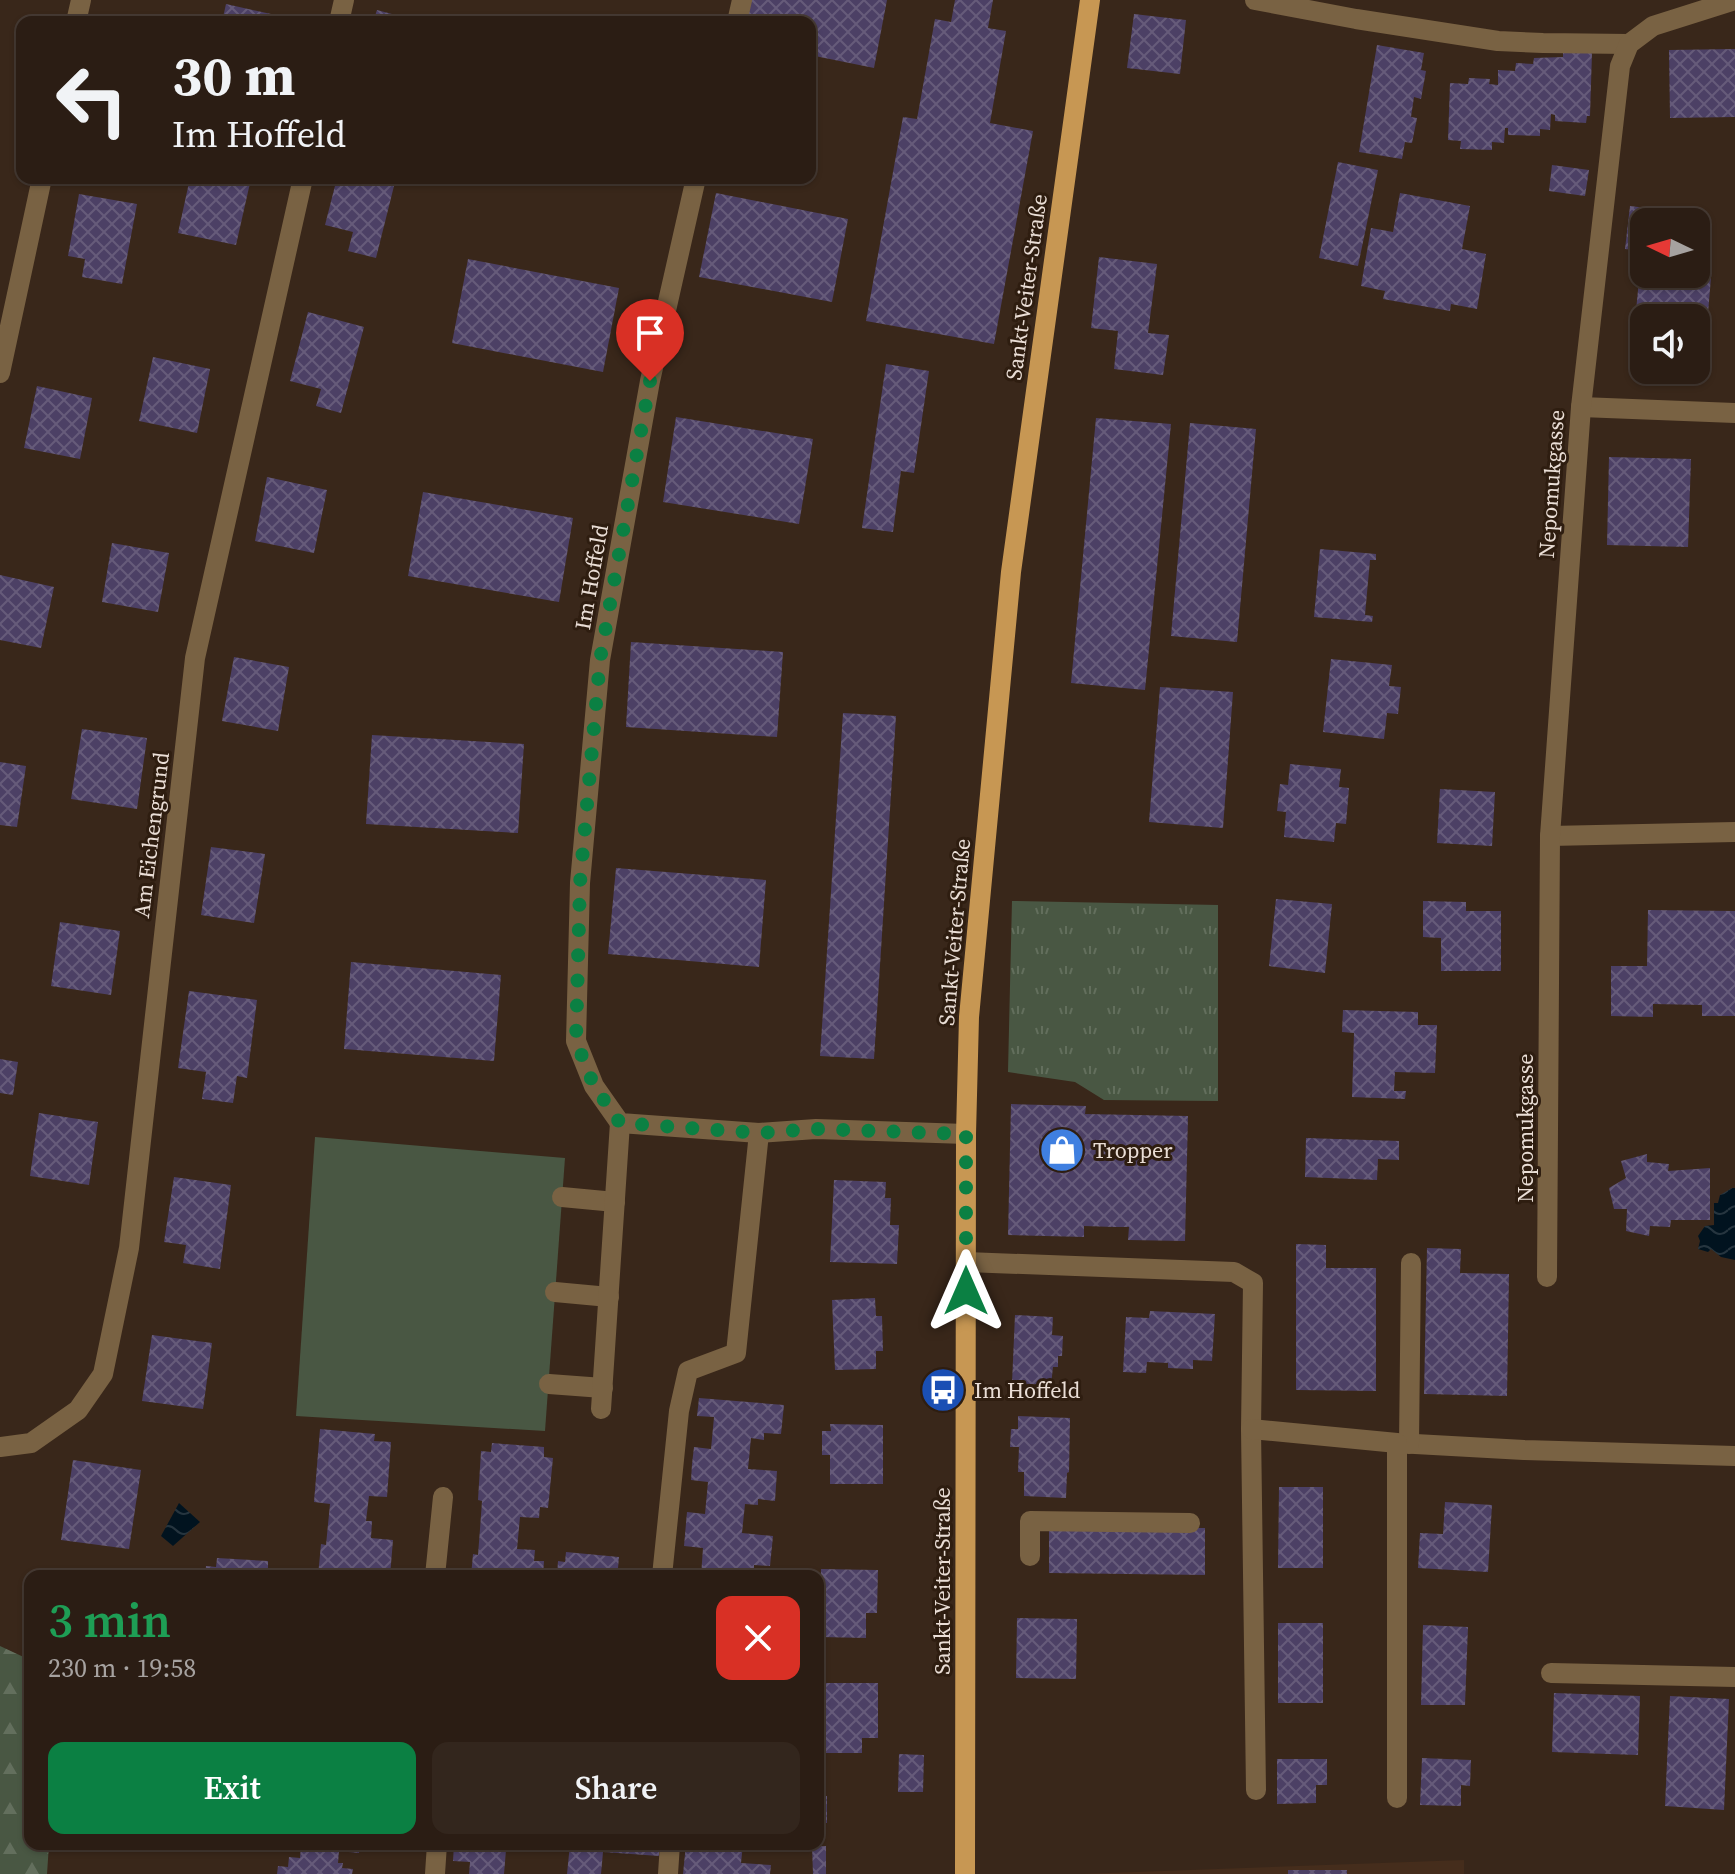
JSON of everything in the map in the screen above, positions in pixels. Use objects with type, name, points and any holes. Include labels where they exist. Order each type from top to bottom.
[{"type":"main road","name":"Sankt-Veiter-Straße","points":[[965,1874],[966,1134],[969,1017],[1011,572],[1090,0]]},
{"type":"street","points":[[1255,0],[1358,10],[1498,41],[1629,44],[1653,26],[1735,0]]},
{"type":"street","name":"Nepomukgasse","points":[[1547,1277],[1550,836],[1581,407],[1620,66],[1629,44]]},
{"type":"street","points":[[0,373],[41,184]]},
{"type":"street","name":"Am Eichengrund","points":[[0,1447],[31,1443],[78,1410],[103,1374],[129,1248],[195,658],[302,184]]},
{"type":"street","name":"Im Hoffeld","points":[[620,1123],[594,1086],[576,1041],[580,883],[600,660],[650,381],[695,184]]},
{"type":"street","points":[[1581,407],[1735,413]]},
{"type":"street","points":[[1550,836],[1735,832]]},
{"type":"street","points":[[601,1409],[620,1123],[759,1133],[816,1129],[966,1134]]},
{"type":"street","points":[[663,1570],[679,1411],[688,1371],[736,1353],[759,1133]]},
{"type":"street","points":[[562,1197],[615,1202]]},
{"type":"street","points":[[966,1262],[1234,1272],[1253,1283],[1251,1429],[1256,1790]]},
{"type":"street","points":[[1397,1798],[1403,1443],[1411,1263]]},
{"type":"street","points":[[555,1292],[609,1297]]},
{"type":"street","points":[[549,1384],[603,1388]]},
{"type":"street","points":[[1251,1429],[1524,1450],[1735,1456]]},
{"type":"street","points":[[436,1570],[443,1497]]},
{"type":"street","points":[[1030,1556],[1030,1521],[1190,1523]]},
{"type":"street","points":[[1551,1673],[1735,1677]]},
{"type":"street","points":[[435,1874],[437,1850]]},
{"type":"street","points":[[668,1874],[670,1850]]},
{"type":"shaded area","points":[[1464,1860],[1464,1874],[1081,1874]]},
{"type":"green space","points":[[1012,901],[1218,905],[1218,1101],[1104,1100],[1075,1082],[1008,1072]]},
{"type":"green space","points":[[315,1137],[565,1158],[545,1431],[296,1416]]},
{"type":"green space","points":[[0,1646],[24,1657],[24,1850],[49,1850],[47,1874],[0,1874]]},
{"type":"water","points":[[1735,1188],[1735,1260],[1721,1257],[1711,1249],[1708,1252],[1698,1249],[1698,1236],[1705,1226],[1714,1225],[1714,1203],[1718,1203],[1720,1195]]},
{"type":"water","points":[[179,1503],[200,1522],[173,1546],[161,1536]]},
{"type":"building","points":[[750,0],[887,0],[874,68],[816,56],[816,16],[746,16]]},
{"type":"building","points":[[955,0],[993,0],[988,28],[1006,31],[990,123],[1033,131],[994,344],[866,321],[903,117],[917,119],[935,19],[951,22]]},
{"type":"building","points":[[226,4],[280,16],[223,16]]},
{"type":"building","points":[[377,10],[399,16],[375,16]]},
{"type":"building","points":[[1134,14],[1186,20],[1180,74],[1127,68]]},
{"type":"building","points":[[1377,45],[1424,53],[1421,70],[1426,71],[1421,99],[1414,97],[1411,117],[1417,118],[1412,143],[1405,142],[1402,159],[1359,152]]},
{"type":"building","points":[[1735,49],[1735,117],[1670,118],[1669,50]]},
{"type":"building","points":[[1563,52],[1592,53],[1590,116],[1587,116],[1586,123],[1555,121],[1555,115],[1551,114],[1550,130],[1540,129],[1540,136],[1508,135],[1508,128],[1505,128],[1504,143],[1492,142],[1492,150],[1460,149],[1461,141],[1448,140],[1450,83],[1468,84],[1469,78],[1490,79],[1489,84],[1498,85],[1498,70],[1515,71],[1516,63],[1533,64],[1534,58],[1563,57]]},
{"type":"building","points":[[1338,162],[1378,170],[1358,266],[1319,258]]},
{"type":"building","points":[[1552,165],[1589,170],[1585,196],[1549,191]]},
{"type":"building","points":[[189,184],[250,184],[236,245],[178,233]]},
{"type":"building","points":[[335,184],[394,184],[376,258],[348,251],[353,232],[325,225]]},
{"type":"building","points":[[716,193],[848,219],[832,302],[699,277]]},
{"type":"building","points":[[1400,193],[1470,206],[1462,249],[1486,254],[1477,309],[1451,304],[1450,311],[1383,299],[1385,291],[1361,286],[1371,228],[1393,232]]},
{"type":"building","points":[[79,194],[137,204],[122,284],[82,277],[85,259],[68,256]]},
{"type":"building","points":[[1630,206],[1647,208],[1630,208],[1630,250],[1625,249]]},
{"type":"building","points":[[1099,257],[1157,264],[1148,333],[1169,335],[1163,375],[1114,369],[1118,331],[1091,328]]},
{"type":"building","points":[[468,259],[619,288],[603,372],[452,343]]},
{"type":"building","points":[[1712,266],[1709,304],[1637,304],[1638,288],[1710,288]]},
{"type":"building","points":[[308,312],[364,327],[341,413],[316,406],[321,389],[290,381]]},
{"type":"building","points":[[153,357],[210,369],[197,433],[139,421]]},
{"type":"building","points":[[886,364],[929,371],[914,473],[901,471],[893,532],[862,528]]},
{"type":"building","points":[[37,386],[92,398],[80,459],[24,448]]},
{"type":"building","points":[[676,417],[813,439],[799,524],[663,502]]},
{"type":"building","points":[[1096,418],[1171,424],[1145,690],[1071,683]]},
{"type":"building","points":[[1190,423],[1256,429],[1237,642],[1171,636]]},
{"type":"building","points":[[1609,457],[1691,459],[1688,547],[1607,545]]},
{"type":"building","points":[[267,477],[327,490],[314,553],[255,541]]},
{"type":"building","points":[[423,492],[573,518],[559,602],[408,576]]},
{"type":"building","points":[[112,543],[169,553],[158,612],[102,602]]},
{"type":"building","points":[[1320,549],[1376,554],[1376,560],[1370,560],[1365,615],[1373,616],[1372,622],[1314,617]]},
{"type":"building","points":[[0,575],[54,587],[41,648],[0,640]]},
{"type":"building","points":[[631,642],[783,652],[777,737],[626,727]]},
{"type":"building","points":[[234,657],[289,667],[278,731],[222,721]]},
{"type":"building","points":[[1331,659],[1392,665],[1389,686],[1401,687],[1398,714],[1387,713],[1384,739],[1323,732]]},
{"type":"building","points":[[1160,687],[1233,692],[1223,828],[1149,822]]},
{"type":"building","points":[[843,713],[896,716],[874,1059],[820,1056]]},
{"type":"building","points":[[82,729],[147,738],[137,809],[71,799]]},
{"type":"building","points":[[372,735],[524,744],[518,833],[366,824]]},
{"type":"building","points":[[0,762],[26,766],[17,827],[0,825]]},
{"type":"building","points":[[1290,764],[1341,769],[1339,787],[1349,788],[1346,824],[1336,823],[1334,842],[1284,837],[1286,812],[1277,811],[1280,784],[1288,785]]},
{"type":"building","points":[[1440,789],[1495,792],[1492,846],[1437,843]]},
{"type":"building","points":[[211,847],[265,854],[254,923],[201,915]]},
{"type":"building","points":[[616,868],[766,880],[759,967],[608,954]]},
{"type":"building","points":[[1276,899],[1332,904],[1325,973],[1269,966]]},
{"type":"building","points":[[1423,901],[1466,902],[1466,911],[1501,911],[1501,971],[1441,971],[1441,938],[1423,937]]},
{"type":"building","points":[[1648,910],[1735,911],[1735,1016],[1702,1016],[1702,1005],[1653,1004],[1653,1017],[1611,1016],[1611,966],[1647,966]]},
{"type":"building","points":[[60,922],[120,931],[111,995],[51,986]]},
{"type":"building","points":[[351,962],[501,975],[494,1061],[344,1049]]},
{"type":"building","points":[[189,991],[257,1000],[247,1078],[237,1076],[233,1103],[202,1099],[206,1072],[178,1068]]},
{"type":"building","points":[[1343,1010],[1418,1012],[1418,1025],[1437,1025],[1435,1073],[1395,1072],[1394,1091],[1406,1091],[1405,1099],[1352,1097],[1354,1033],[1342,1032]]},
{"type":"building","points":[[0,1059],[18,1062],[13,1095],[0,1093]]},
{"type":"building","points":[[1011,1104],[1086,1106],[1085,1114],[1188,1116],[1185,1241],[1128,1240],[1129,1227],[1084,1226],[1084,1237],[1008,1235]]},
{"type":"building","points":[[39,1113],[98,1122],[89,1185],[30,1176]]},
{"type":"building","points":[[1306,1138],[1399,1141],[1399,1160],[1378,1159],[1377,1180],[1305,1177]]},
{"type":"building","points":[[1647,1154],[1647,1162],[1669,1164],[1668,1171],[1710,1168],[1710,1220],[1671,1220],[1670,1227],[1650,1226],[1649,1236],[1626,1231],[1627,1209],[1614,1209],[1609,1188],[1626,1178],[1621,1161]]},
{"type":"building","points":[[174,1177],[231,1185],[220,1269],[183,1263],[186,1245],[164,1242]]},
{"type":"building","points":[[834,1180],[886,1182],[885,1198],[891,1198],[890,1225],[899,1225],[897,1264],[830,1262]]},
{"type":"building","points":[[1296,1244],[1326,1245],[1326,1268],[1376,1268],[1376,1391],[1296,1390]]},
{"type":"building","points":[[1427,1248],[1461,1249],[1460,1273],[1509,1274],[1507,1396],[1424,1394]]},
{"type":"building","points":[[875,1298],[876,1316],[882,1316],[883,1351],[876,1351],[876,1369],[835,1370],[832,1300]]},
{"type":"building","points":[[1150,1311],[1215,1314],[1212,1361],[1193,1360],[1193,1369],[1168,1368],[1168,1363],[1147,1362],[1146,1373],[1123,1372],[1126,1317],[1149,1318]]},
{"type":"building","points":[[1015,1315],[1053,1317],[1052,1335],[1063,1336],[1062,1356],[1058,1356],[1058,1367],[1053,1367],[1051,1385],[1012,1383]]},
{"type":"building","points":[[152,1335],[212,1343],[203,1409],[142,1401]]},
{"type":"building","points":[[699,1398],[784,1405],[781,1434],[764,1433],[764,1440],[751,1438],[748,1469],[777,1471],[775,1501],[758,1499],[758,1505],[745,1504],[742,1533],[773,1536],[770,1566],[754,1565],[754,1570],[701,1570],[703,1548],[684,1546],[687,1512],[705,1514],[708,1482],[691,1480],[692,1464],[694,1447],[711,1449],[714,1417],[697,1416]]},
{"type":"building","points":[[1018,1416],[1070,1418],[1066,1498],[1024,1496],[1024,1472],[1018,1472],[1019,1447],[1010,1447],[1011,1429],[1018,1429]]},
{"type":"building","points":[[830,1424],[883,1425],[883,1484],[830,1484],[830,1455],[822,1455],[822,1431],[831,1431]]},
{"type":"building","points":[[320,1429],[375,1434],[374,1441],[391,1442],[387,1497],[369,1496],[366,1521],[372,1521],[371,1538],[393,1540],[390,1570],[319,1570],[321,1544],[326,1545],[330,1504],[314,1502]]},
{"type":"building","points":[[492,1443],[544,1447],[544,1457],[553,1458],[548,1508],[540,1507],[539,1518],[520,1517],[517,1549],[535,1550],[534,1561],[544,1561],[543,1570],[472,1570],[473,1554],[478,1555],[482,1501],[478,1500],[481,1451],[491,1452]]},
{"type":"building","points":[[73,1460],[141,1470],[129,1549],[61,1540]]},
{"type":"building","points":[[1279,1487],[1323,1487],[1323,1568],[1278,1568]]},
{"type":"building","points":[[1445,1502],[1492,1505],[1488,1572],[1418,1568],[1420,1533],[1443,1534]]},
{"type":"building","points":[[1049,1527],[1205,1528],[1205,1575],[1049,1573]]},
{"type":"building","points":[[566,1552],[619,1557],[618,1568],[629,1570],[557,1570],[558,1561],[565,1562]]},
{"type":"building","points":[[217,1558],[268,1561],[268,1570],[206,1570],[206,1566],[216,1567]]},
{"type":"building","points":[[821,1569],[878,1570],[877,1613],[866,1613],[866,1638],[824,1637],[824,1570]]},
{"type":"building","points":[[1017,1618],[1077,1619],[1076,1679],[1016,1678]]},
{"type":"building","points":[[1278,1623],[1323,1623],[1323,1703],[1278,1703]]},
{"type":"building","points":[[1423,1625],[1468,1627],[1465,1705],[1421,1705]]},
{"type":"building","points":[[824,1683],[878,1683],[878,1738],[862,1738],[862,1753],[824,1753]]},
{"type":"building","points":[[1554,1693],[1640,1696],[1638,1755],[1552,1752]]},
{"type":"building","points":[[1670,1696],[1729,1699],[1724,1810],[1665,1806]]},
{"type":"building","points":[[899,1754],[924,1755],[923,1792],[898,1792]]},
{"type":"building","points":[[1422,1758],[1471,1760],[1470,1786],[1461,1785],[1461,1806],[1420,1805]]},
{"type":"building","points":[[1277,1759],[1327,1759],[1327,1785],[1316,1785],[1316,1803],[1277,1804]]},
{"type":"building","points":[[824,1796],[827,1796],[827,1823],[824,1823]]},
{"type":"building","points":[[824,1846],[826,1874],[813,1874],[812,1850],[824,1850]]},
{"type":"building","points":[[301,1850],[359,1850],[359,1853],[339,1851],[338,1863],[343,1863],[342,1868],[353,1869],[352,1874],[277,1874],[278,1866],[288,1867],[289,1857],[300,1858]]},
{"type":"building","points":[[454,1850],[506,1850],[504,1874],[469,1874],[470,1862],[453,1861]]},
{"type":"building","points":[[569,1850],[660,1850],[659,1856],[603,1852],[601,1874],[567,1874]]},
{"type":"building","points":[[685,1850],[742,1850],[741,1863],[771,1865],[770,1874],[683,1874]]},
{"type":"building","points":[[1288,1870],[1347,1870],[1347,1874],[1288,1874]]},
{"type":"place","name":"Tropper","points":[[1062,1150]]},
{"type":"place","name":"Im Hoffeld","points":[[943,1390]]},
{"type":"route","points":[[650,381],[600,660],[580,883],[576,1041],[594,1086],[620,1123],[759,1133],[816,1129],[966,1134],[966,1291]]}]
